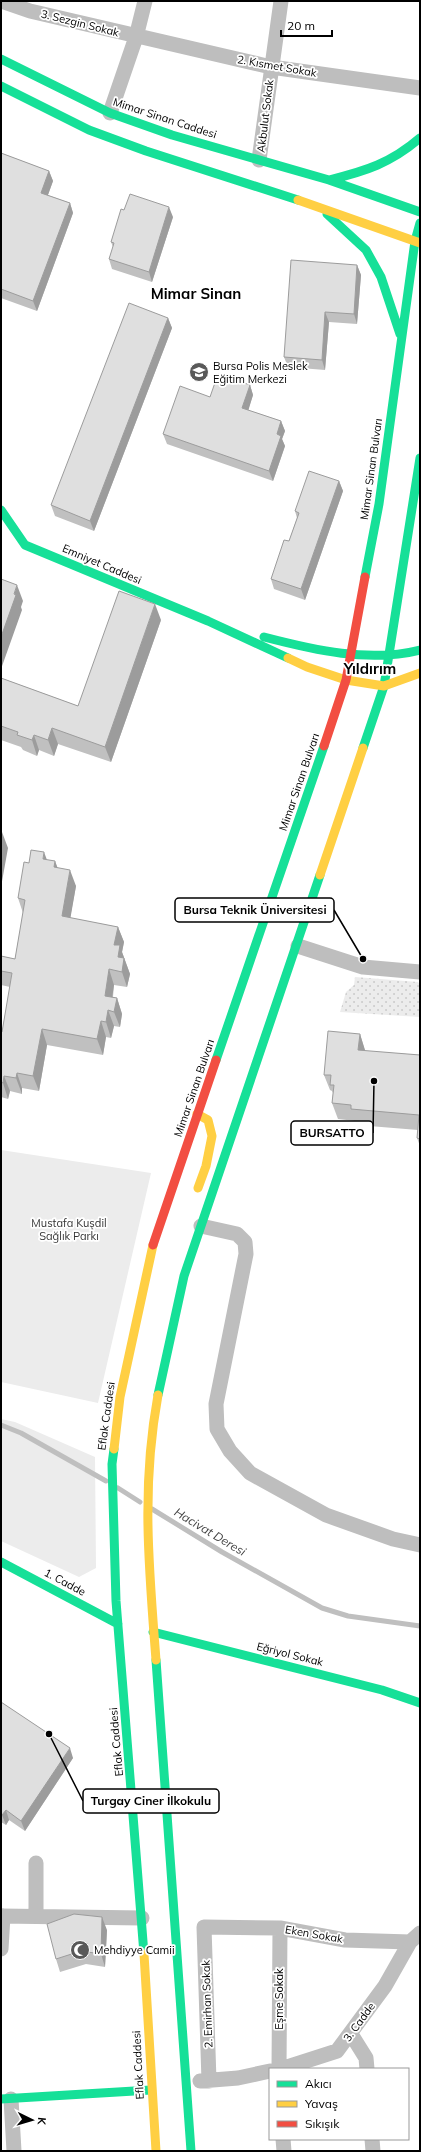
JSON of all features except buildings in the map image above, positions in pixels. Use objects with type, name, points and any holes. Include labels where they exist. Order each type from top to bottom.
[{"type":"main road","name":"Mimar Sinan Caddesi","points":[[1,59],[110,113],[172,135],[329,180],[420,212]]},
{"type":"main road","points":[[1,86],[89,130],[146,151],[321,207],[418,242]]},
{"type":"main road","points":[[329,180],[376,169],[404,153],[420,138]]},
{"type":"main road","points":[[321,207],[366,250],[381,277],[402,338]]},
{"type":"main road","name":"Mimar Sinan Bulvarı","points":[[132,1332],[150,1254],[346,680],[380,504],[402,338],[420,223]]},
{"type":"main road","points":[[191,2151],[147,1540],[147,1490],[152,1442],[168,1343],[184,1276],[298,946],[384,686],[390,656],[420,458]]},
{"type":"main road","name":"Emniyet Caddesi","points":[[1,510],[25,545],[208,620]]},
{"type":"main road","points":[[398,605],[404,630]]},
{"type":"main road","points":[[208,620],[272,639],[352,653],[390,656],[412,653],[420,650]]},
{"type":"main road","points":[[208,620],[308,667],[346,680],[384,686],[420,673]]},
{"type":"main road","points":[[194,1200],[206,1166],[212,1136],[208,1120],[198,1114]]},
{"type":"main road","points":[[179,1258],[184,1276]]},
{"type":"main road","name":"Eflak Caddesi","points":[[132,1332],[120,1397],[112,1464],[116,1601],[142,1918],[151,2090],[156,2151]]},
{"type":"main road","name":"1. Cadde","points":[[1,1562],[118,1624]]},
{"type":"main road","name":"Eğriyol Sokak","points":[[153,1632],[382,1690],[420,1703]]},
{"type":"main road","points":[[6,2099],[151,2090]]},
{"type":"street","name":"3. Sezgin Sokak","points":[[1,1],[30,11],[136,37]]},
{"type":"street","points":[[110,113],[136,37],[145,1]]},
{"type":"street","name":"Akbulut Sokak","points":[[259,160],[281,1]]},
{"type":"street","name":"2. Kısmet Sokak","points":[[136,37],[271,67],[420,88]]},
{"type":"street","points":[[298,946],[362,967],[420,972]]},
{"type":"street","points":[[201,1226],[237,1234],[245,1242],[246,1254],[216,1404],[217,1429],[230,1452],[250,1473],[326,1515],[393,1539],[420,1545]]},
{"type":"street","points":[[36,1863],[36,1916]]},
{"type":"street","points":[[1,1949],[2,1916],[142,1918]]},
{"type":"street","name":"Eken Sokak","points":[[204,1927],[280,1928],[345,1940],[415,1938]]},
{"type":"street","name":"2. Emirhan Sokak","points":[[204,1927],[209,2081]]},
{"type":"street","name":"Eşme Sokak","points":[[280,1928],[280,2068]]},
{"type":"street","name":"3. Cadde","points":[[283,2068],[337,2051],[386,1986],[415,1938]]},
{"type":"street","points":[[351,2034],[366,2058],[367,2068]]},
{"type":"street","points":[[186,2082],[209,2081],[269,2071]]},
{"type":"street","points":[[6,2099],[14,2151]]},
{"type":"street","points":[[283,2140],[284,2151]]},
{"type":"street","points":[[372,2140],[373,2151]]},
{"type":"green space","points":[[355,977],[418,982],[420,985],[420,1017],[340,1012],[346,992],[354,985]]},
{"type":"green space","name":"Mustafa Kuşdil Sağlık Parkı","points":[[1,1150],[151,1173],[98,1403],[1,1382]]},
{"type":"green space","points":[[1,1419],[15,1422],[95,1457],[96,1568],[79,1577],[1,1541]]},
{"type":"waterway","name":"Hacivat Deresi","points":[[1,1425],[21,1433],[106,1481]]},
{"type":"waterway","name":"Hacivat Deresi","points":[[118,1488],[140,1502]]},
{"type":"waterway","name":"Hacivat Deresi","points":[[152,1509],[222,1552],[322,1608],[348,1616],[420,1626]]},
{"type":"traffic: fast","points":[[1,59],[110,113],[172,135],[329,180],[420,212]]},
{"type":"traffic: fast","points":[[1,86],[89,130],[146,151],[298,200]]},
{"type":"traffic: fast","points":[[329,180],[378,165],[399,154],[420,138]]},
{"type":"traffic: fast","points":[[327,214],[366,250],[381,277],[400,334]]},
{"type":"traffic: fast","points":[[365,577],[379,504],[415,241],[420,223]]},
{"type":"traffic: fast","points":[[363,748],[384,686],[420,458]]},
{"type":"traffic: fast","points":[[1,510],[25,545],[208,621],[288,658]]},
{"type":"traffic: fast","points":[[264,637],[322,650],[361,655],[401,654],[420,650]]},
{"type":"traffic: fast","points":[[216,1060],[324,746]]},
{"type":"traffic: fast","points":[[158,1395],[184,1276],[320,875]]},
{"type":"traffic: fast","points":[[114,1449],[112,1464],[116,1601],[144,1954]]},
{"type":"traffic: fast","points":[[1,1562],[118,1624]]},
{"type":"traffic: fast","points":[[153,1632],[382,1690],[420,1703]]},
{"type":"traffic: fast","points":[[156,1660],[191,2151]]},
{"type":"traffic: fast","points":[[1,2099],[151,2090]]},
{"type":"traffic: slow","points":[[298,200],[420,243]]},
{"type":"traffic: slow","points":[[288,658],[307,667],[346,680],[384,686],[420,673]]},
{"type":"traffic: slow","points":[[320,875],[363,748]]},
{"type":"traffic: slow","points":[[197,1114],[208,1120],[212,1136],[206,1166],[198,1188]]},
{"type":"traffic: slow","points":[[114,1449],[120,1397],[153,1245]]},
{"type":"traffic: slow","points":[[156,1660],[149,1560],[148,1495],[153,1429],[158,1395]]},
{"type":"traffic: slow","points":[[144,1954],[156,2151]]},
{"type":"traffic: jam","points":[[324,746],[346,680],[365,577]]},
{"type":"traffic: jam","points":[[153,1245],[216,1060]]},
{"type":"place","name":"Bursa Polis Meslek Eğitim Merkezi","points":[[199,372]]},
{"type":"place","name":"Bursa Teknik Üniversitesi","points":[[363,959]]},
{"type":"place","name":"BURSATTO","points":[[374,1081]]},
{"type":"place","name":"Turgay Ciner İlkokulu","points":[[49,1734]]},
{"type":"place","name":"Mehdiyye Camii","points":[[80,1950]]},
{"type":"district","name":"Mimar Sinan","points":[[196,294]]},
{"type":"district","name":"Yıldırım","points":[[370,669]]}]
